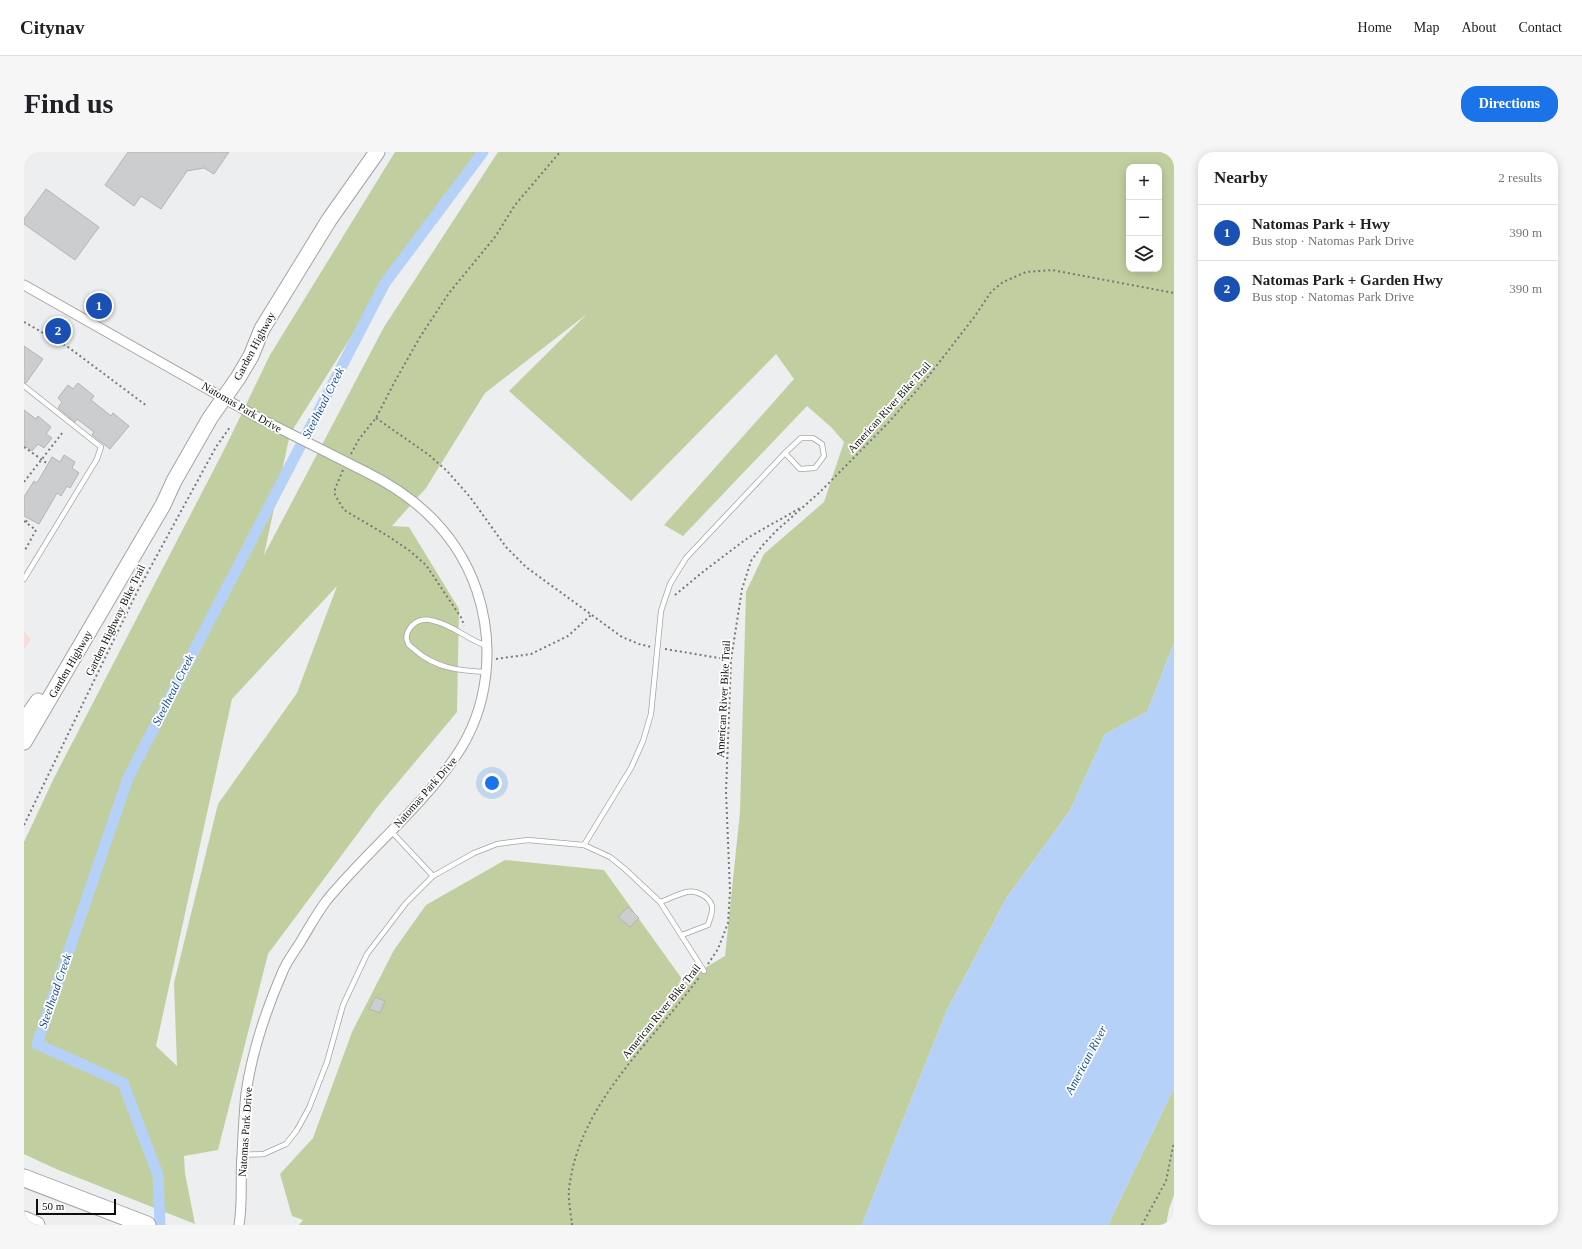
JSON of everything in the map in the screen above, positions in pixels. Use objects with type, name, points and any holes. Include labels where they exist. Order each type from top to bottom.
[{"type":"highway","points":[[24,1174],[52,1189]]},
{"type":"highway","points":[[24,1178],[147,1225]]},
{"type":"highway","points":[[24,1220],[36,1225]]},
{"type":"main road","name":"Garden Highway","points":[[24,742],[162,506],[174,481],[210,418],[251,356],[262,329],[329,220],[377,152]]},
{"type":"main road","name":"Garden Highway","points":[[24,721],[115,586]]},
{"type":"street","name":"Natomas Park Drive","points":[[24,285],[257,417],[385,482],[427,512],[444,530],[459,551],[472,577],[482,608],[487,672],[481,701],[470,731],[457,755],[418,803],[391,830],[326,902],[284,969],[260,1029],[246,1092],[239,1225]]},
{"type":"lane","points":[[24,386],[101,447],[97,459],[24,579]]},
{"type":"lane","points":[[584,845],[630,768],[643,741],[652,714],[661,611],[670,584],[686,558],[785,453],[801,438],[813,438],[822,444],[824,456],[814,468],[800,469],[785,453]]},
{"type":"lane","points":[[486,646],[476,643],[452,628],[434,620],[421,620],[411,626],[407,634],[408,644],[421,655],[439,665],[465,672],[487,672]]},
{"type":"lane","points":[[391,830],[433,876]]},
{"type":"lane","points":[[242,1155],[264,1154],[286,1144],[297,1130],[309,1108],[327,1062],[343,1005],[367,954],[406,903],[433,876],[474,853],[497,844],[528,840],[584,845],[610,857],[660,902],[704,971]]},
{"type":"lane","points":[[660,902],[686,892],[695,891],[704,896],[712,905],[712,915],[708,925],[682,935]]},
{"type":"path","points":[[349,459],[359,439],[376,418],[394,382],[420,337],[450,293],[495,238],[515,205],[560,152]]},
{"type":"path","name":"American River Bike Trail","points":[[572,1225],[569,1190],[576,1154],[592,1117],[618,1077],[704,971],[718,950],[728,923],[730,891],[726,792],[731,660],[742,588],[751,561],[776,531],[806,505],[861,451],[924,382],[975,316],[991,292],[1003,282],[1026,272],[1052,270],[1174,293]]},
{"type":"path","points":[[24,322],[68,347],[147,406]]},
{"type":"path","points":[[376,418],[429,455],[447,471],[470,496],[494,531],[511,552],[526,567],[591,616],[622,636],[639,644],[731,660]]},
{"type":"path","name":"Garden Highway Bike Trail","points":[[24,825],[137,592],[216,447],[230,426]]},
{"type":"path","points":[[24,482],[63,432]]},
{"type":"path","points":[[24,447],[48,464]]},
{"type":"path","points":[[346,466],[335,489],[335,494],[344,510],[388,536],[410,551],[426,565],[462,620],[467,637]]},
{"type":"path","points":[[661,611],[675,594],[749,537],[806,505]]},
{"type":"path","points":[[24,552],[36,530],[25,521],[28,518]]},
{"type":"path","points":[[487,660],[531,654],[568,636],[591,616]]},
{"type":"path","points":[[1142,1225],[1166,1181],[1174,1142]]},
{"type":"shaded area","points":[[24,632],[31,639],[24,650]]},
{"type":"green space","points":[[395,152],[481,152],[385,283],[290,434],[264,555],[384,327],[498,152],[1174,152],[1174,643],[1147,712],[1105,734],[1069,812],[1007,897],[947,1010],[862,1225],[299,1225],[303,1220],[292,1216],[280,1174],[313,1138],[352,1032],[394,950],[426,905],[505,860],[604,870],[682,979],[678,984],[725,956],[740,812],[746,592],[764,554],[824,502],[844,442],[832,428],[807,406],[683,536],[664,525],[794,379],[776,354],[631,501],[509,391],[587,314],[485,393],[426,488],[392,526],[409,527],[459,609],[457,712],[379,805],[268,954],[218,1150],[184,1156],[185,1173],[195,1224],[56,1169],[24,1154],[24,842],[54,778],[225,448],[270,355]],"holes":[[[337,586],[297,693],[218,804],[174,983],[177,1066],[156,1046],[232,699]]]},
{"type":"green space","points":[[1174,1088],[1174,1195],[1169,1209],[1166,1225],[1108,1225]]},
{"type":"water","name":"American River","points":[[1174,643],[1174,1088],[1108,1225],[862,1225],[947,1010],[1007,897],[1069,812],[1105,734],[1147,712]]},
{"type":"building","points":[[128,152],[229,152],[214,174],[204,168],[187,171],[161,209],[141,196],[134,206],[105,185]]},
{"type":"building","points":[[46,189],[99,227],[75,260],[24,224],[24,219]]},
{"type":"building","points":[[24,346],[43,359],[26,383],[24,382]]},
{"type":"building","points":[[78,383],[94,396],[91,400],[111,416],[113,413],[129,426],[110,449],[92,435],[94,432],[77,419],[75,422],[58,408],[62,402],[58,398],[68,385],[73,389]]},
{"type":"building","points":[[24,410],[36,419],[38,416],[51,427],[46,434],[52,438],[44,448],[38,444],[32,451],[24,445]]},
{"type":"building","points":[[64,455],[75,462],[72,468],[79,473],[70,488],[67,486],[61,496],[57,493],[39,524],[24,516],[24,497],[34,481],[37,483],[52,457],[60,462]]},
{"type":"building","points":[[628,907],[639,918],[630,927],[618,917]]},
{"type":"building","points":[[375,997],[385,1001],[380,1013],[369,1009]]},
{"type":"waterway","name":"Steelhead Creek","points":[[160,1225],[158,1175],[123,1083],[37,1044],[128,778],[385,283],[483,152]]},
{"type":"place","name":"Natomas Park + Hwy","points":[[99,306]]},
{"type":"place","name":"Natomas Park + Garden Hwy","points":[[58,331]]}]
